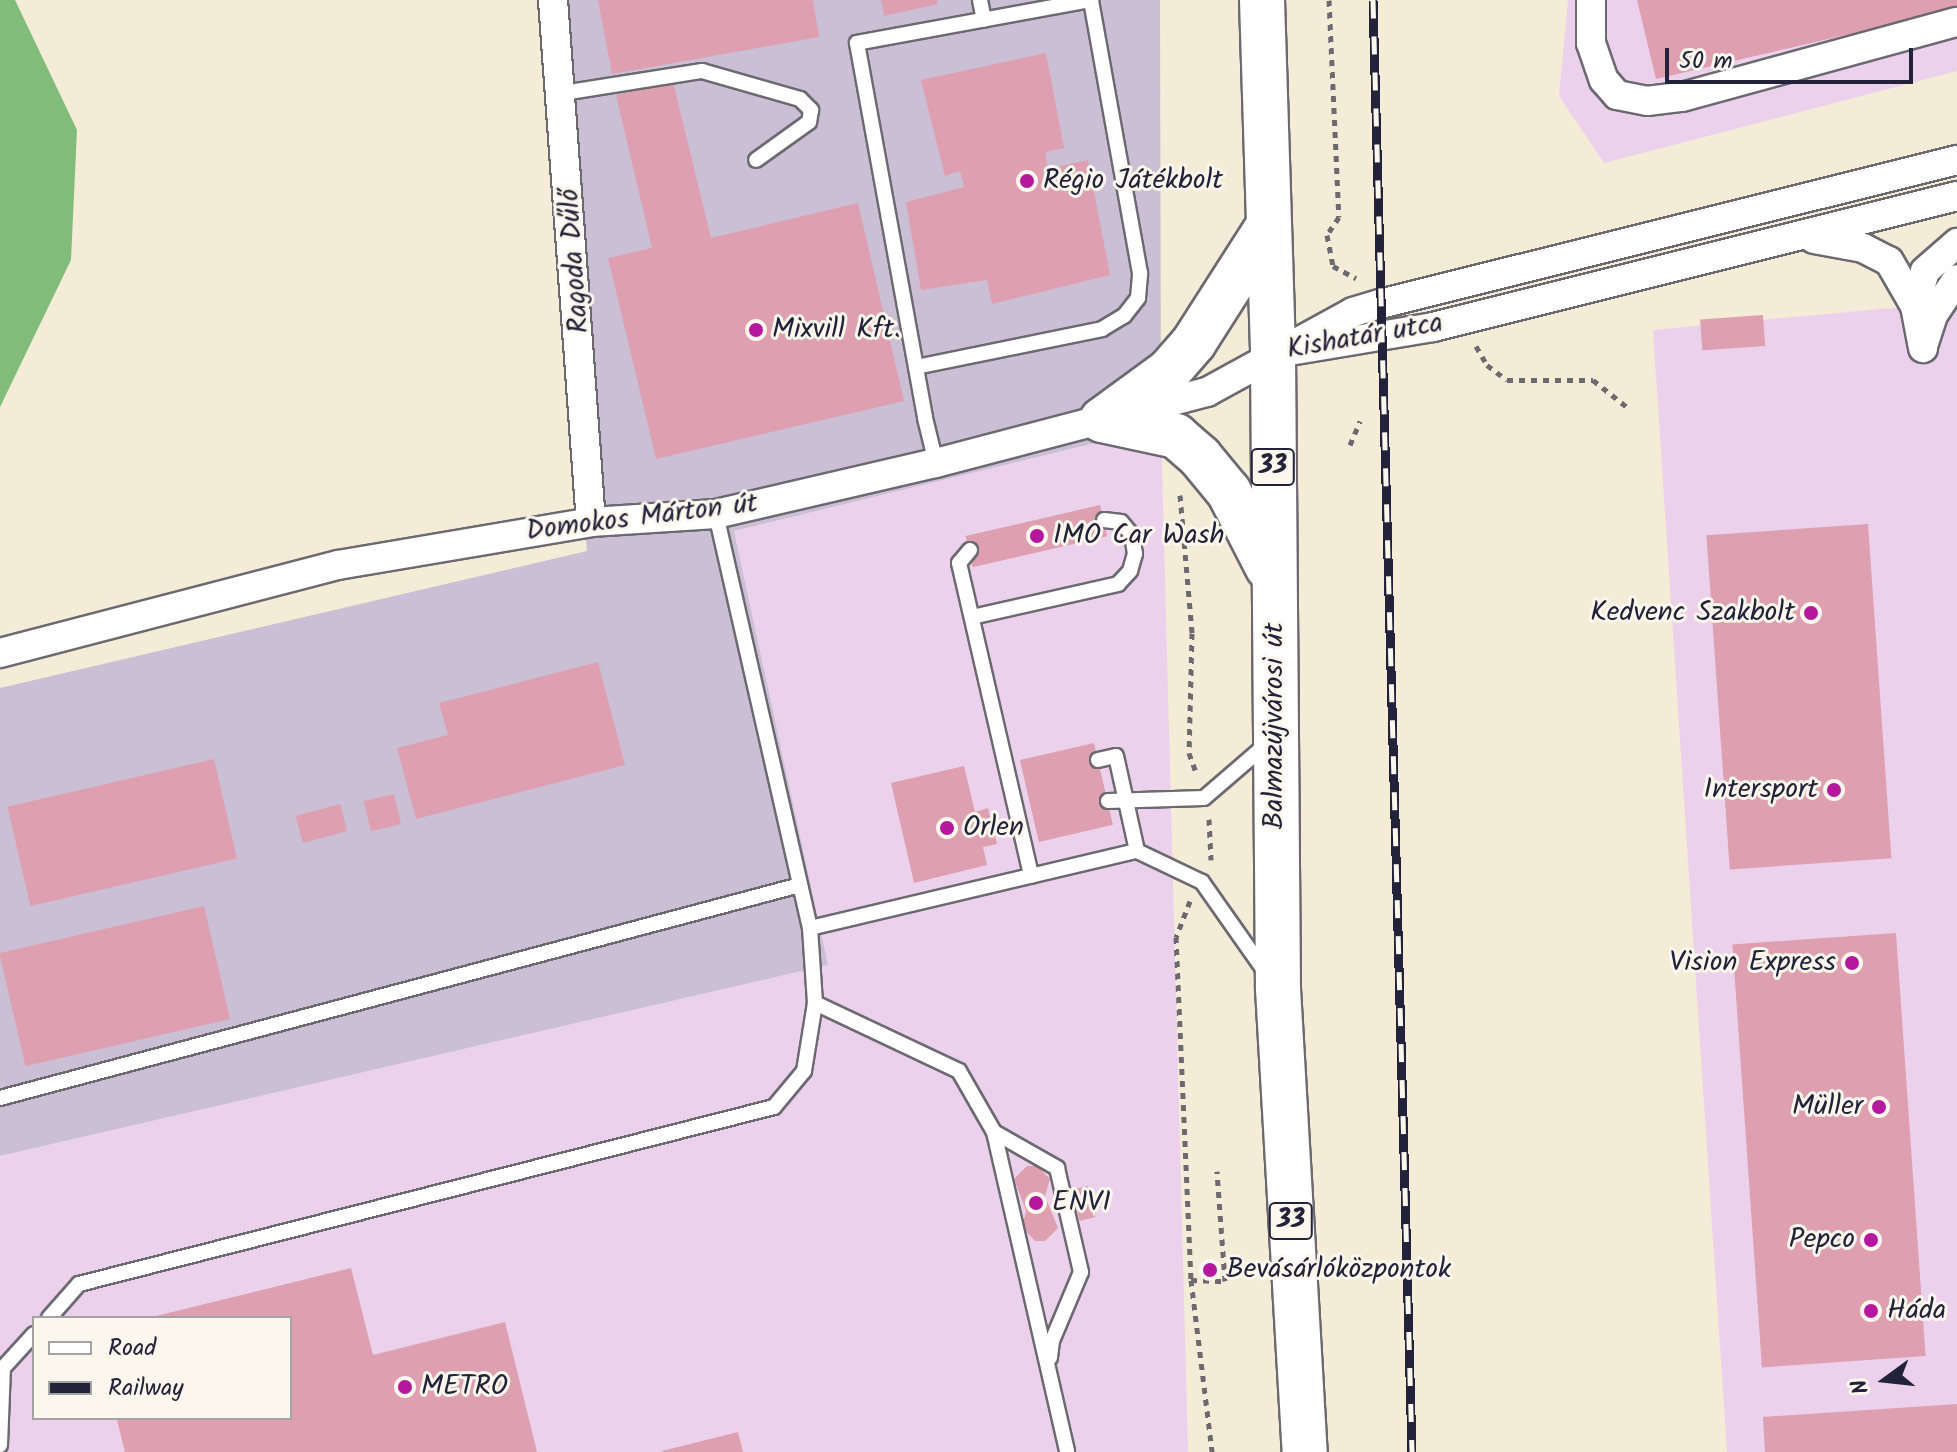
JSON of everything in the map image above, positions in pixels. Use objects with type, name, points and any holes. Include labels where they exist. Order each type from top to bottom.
[{"type":"main road","name":"Balmazújvárosi út","points":[[1262,0],[1273,353],[1278,989],[1305,1452]]},
{"type":"main road","points":[[1102,420],[1169,371],[1232,289],[1267,228]]},
{"type":"main road","points":[[1102,420],[1176,436],[1200,457],[1229,492],[1274,581]]},
{"type":"street","name":"Ragoda Dűlő","points":[[553,0],[563,93],[591,522]]},
{"type":"street","points":[[1591,0],[1591,43],[1604,80],[1617,95],[1647,101],[1682,97],[1957,22]]},
{"type":"street","name":"Kishatár utca","points":[[1273,353],[1353,312],[1380,304],[1957,160]]},
{"type":"street","name":"Kishatár utca","points":[[1273,353],[1433,327],[1801,238],[1957,196]]},
{"type":"street","points":[[1801,238],[1877,252],[1902,278],[1915,306],[1923,348],[1933,315],[1957,279]]},
{"type":"street","points":[[1915,306],[1925,271],[1957,243]]},
{"type":"street","name":"Domokos Márton út","points":[[0,653],[338,565],[591,522],[716,514],[936,463],[1207,392],[1273,353]]},
{"type":"lane","points":[[980,0],[984,20]]},
{"type":"lane","points":[[916,367],[1102,329],[1124,316],[1138,298],[1140,273],[1091,0],[857,43],[916,367],[936,463]]},
{"type":"lane","points":[[563,93],[702,71],[800,99],[811,110],[809,122],[756,160]]},
{"type":"lane","points":[[51,1316],[79,1284],[774,1107],[804,1071],[815,1003],[810,928],[716,514]]},
{"type":"lane","points":[[972,617],[1118,584],[1130,571],[1135,554],[1132,535],[1121,522],[1104,520]]},
{"type":"lane","points":[[970,550],[959,563],[1017,780],[1026,820],[1031,876]]},
{"type":"lane","points":[[1108,801],[1125,797],[1204,798],[1275,737]]},
{"type":"lane","points":[[1098,760],[1116,756],[1137,851]]},
{"type":"lane","points":[[810,928],[1137,851],[1202,882],[1278,989]]},
{"type":"lane","points":[[0,1098],[800,885]]},
{"type":"lane","points":[[815,1003],[959,1071],[994,1132],[1067,1452]]},
{"type":"lane","points":[[994,1132],[1057,1168],[1080,1284],[1052,1341],[1049,1375]]},
{"type":"lane","points":[[0,1449],[3,1368],[32,1336]]},
{"type":"path","points":[[1329,0],[1339,217],[1327,235],[1333,266],[1346,276]]},
{"type":"path","points":[[1474,342],[1487,365],[1507,380],[1593,380],[1627,407]]},
{"type":"path","points":[[1350,445],[1360,421]]},
{"type":"path","points":[[1212,1452],[1191,1280],[1225,1281],[1217,1171]]},
{"type":"shaded area","points":[[548,0],[1160,0],[1161,427],[734,531],[828,965],[0,1156],[0,688],[587,551]]},
{"type":"shaded area","points":[[1568,0],[1957,0],[1957,71],[1604,163],[1559,96]]},
{"type":"shaded area","points":[[1957,302],[1957,1452],[1727,1452],[1653,330]]},
{"type":"shaded area","points":[[1161,427],[1188,1452],[0,1452],[0,1156],[828,965],[734,531]]},
{"type":"green space","points":[[0,0],[15,0],[77,130],[71,260],[0,407]]},
{"type":"building","points":[[598,0],[813,0],[819,37],[612,74]]},
{"type":"building","points":[[881,0],[937,0],[938,4],[884,16]]},
{"type":"building","points":[[1637,0],[1957,0],[1957,9],[1656,79]]},
{"type":"building","name":"Régio Játékbolt","points":[[1046,53],[1064,148],[1046,152],[1047,169],[1088,160],[1110,275],[992,304],[987,280],[921,290],[906,202],[964,187],[960,171],[945,176],[921,80]]},
{"type":"building","name":"Mixvill Kft.","points":[[673,82],[711,238],[858,203],[904,401],[656,459],[608,258],[652,248],[616,95]]},
{"type":"building","points":[[1763,315],[1765,346],[1702,350],[1700,319]]},
{"type":"building","name":"IMO Car Wash","points":[[1100,505],[1107,536],[973,567],[966,536]]},
{"type":"building","points":[[1868,524],[1891,858],[1730,869],[1706,535]]},
{"type":"building","points":[[598,662],[625,765],[416,819],[397,748],[448,735],[439,703]]},
{"type":"building","points":[[1094,743],[1113,825],[1039,842],[1020,760]]},
{"type":"building","points":[[214,759],[237,858],[30,906],[7,807]]},
{"type":"building","name":"Orlen","points":[[964,766],[975,812],[988,808],[997,844],[983,847],[987,865],[914,883],[891,783]]},
{"type":"building","points":[[394,794],[401,824],[371,831],[364,801]]},
{"type":"building","points":[[340,804],[347,831],[303,843],[296,816]]},
{"type":"building","points":[[204,906],[230,1019],[25,1066],[0,953]]},
{"type":"building","points":[[1896,933],[1926,1356],[1762,1367],[1732,944]]},
{"type":"building","name":"ENVI","points":[[1027,1166],[1037,1166],[1050,1179],[1045,1196],[1058,1228],[1045,1241],[1035,1241],[1022,1227],[1026,1211],[1014,1179]]},
{"type":"building","points":[[1088,1186],[1095,1217],[1080,1221],[1072,1190]]},
{"type":"building","name":"METRO","points":[[351,1268],[373,1355],[505,1322],[537,1452],[125,1452],[117,1420],[292,1420],[292,1316],[156,1316]]},
{"type":"building","points":[[1957,1404],[1957,1452],[1765,1452],[1763,1417]]},
{"type":"building","points":[[738,1432],[743,1452],[662,1452],[662,1451]]},
{"type":"railway","points":[[1373,0],[1412,1452]]},
{"type":"place","name":"Régio Játékbolt","points":[[1027,181]]},
{"type":"place","name":"Mixvill Kft.","points":[[756,330]]},
{"type":"place","name":"IMO Car Wash","points":[[1037,536]]},
{"type":"place","name":"Kedvenc Szakbolt","points":[[1811,613]]},
{"type":"place","name":"Intersport","points":[[1834,790]]},
{"type":"place","name":"Orlen","points":[[947,828]]},
{"type":"place","name":"Vision Express","points":[[1852,963]]},
{"type":"place","name":"Müller","points":[[1879,1107]]},
{"type":"place","name":"ENVI","points":[[1036,1203]]},
{"type":"place","name":"Pepco","points":[[1871,1240]]},
{"type":"place","name":"Bevásárlóközpontok","points":[[1210,1270]]},
{"type":"place","name":"Háda","points":[[1871,1311]]},
{"type":"place","name":"METRO","points":[[405,1387]]}]
